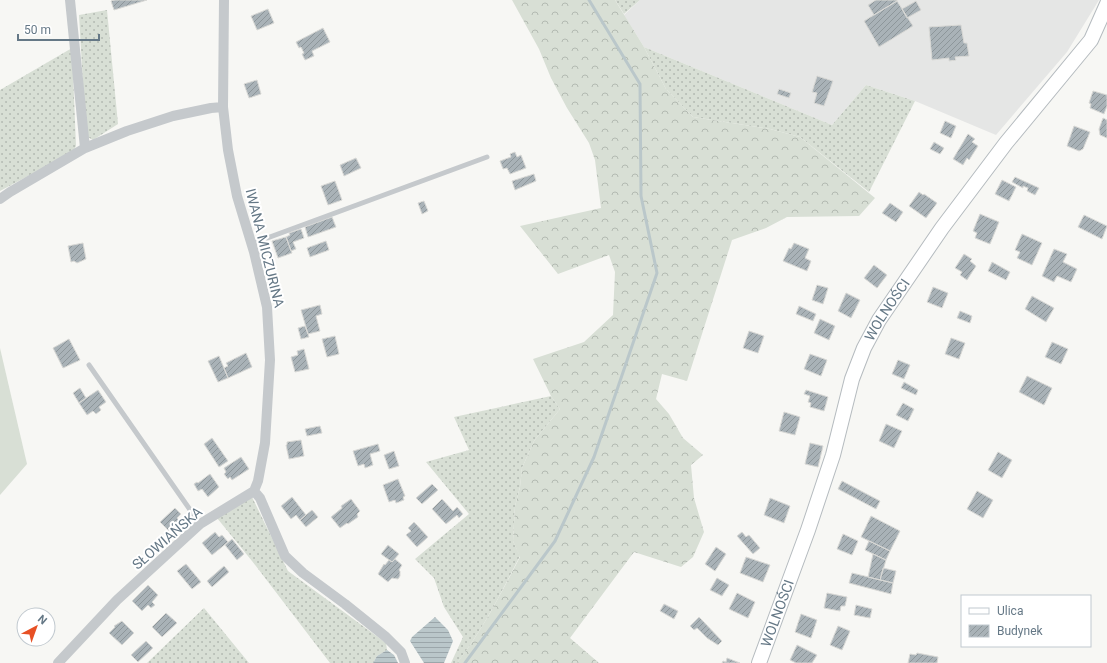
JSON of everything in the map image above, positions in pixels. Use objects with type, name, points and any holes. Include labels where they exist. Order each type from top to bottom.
[{"type":"street","points":[[70,0],[85,148]]},
{"type":"street","name":"IWANA MICZURINA","points":[[224,0],[223,107],[228,150],[235,188],[267,307],[270,360],[265,443],[260,475],[254,491]]},
{"type":"street","name":"WOLNOŚCI","points":[[759,663],[808,530],[830,462],[852,379],[864,348],[879,320],[942,228],[1006,143],[1091,40],[1107,4]]},
{"type":"street","points":[[0,199],[85,148],[127,131],[173,116],[223,107]]},
{"type":"street","points":[[254,491],[260,498],[285,556],[303,573],[386,637],[401,652],[405,663]]},
{"type":"street","name":"SŁOWIAŃSKA","points":[[58,663],[117,600],[200,524],[254,491]]},
{"type":"lane","points":[[251,244],[487,157]]},
{"type":"lane","points":[[89,365],[200,524]]},
{"type":"shaded area","points":[[640,0],[1099,0],[1067,52],[996,135],[915,101],[866,85],[832,125],[644,47],[624,15]]},
{"type":"shaded area","points":[[435,617],[448,630],[453,641],[444,663],[424,663],[410,641],[412,637]]},
{"type":"shaded area","points":[[387,650],[394,655],[398,663],[373,663],[377,656]]},
{"type":"green space","points":[[512,0],[615,0],[644,47],[666,89],[693,117],[770,129],[800,137],[875,198],[859,216],[787,217],[766,228],[732,240],[687,381],[662,374],[656,399],[669,414],[683,438],[703,455],[691,465],[694,498],[704,532],[693,557],[681,567],[634,552],[570,638],[599,663],[457,663],[499,598],[520,557],[513,541],[515,506],[520,487],[522,468],[534,441],[560,409],[551,396],[533,359],[584,342],[613,315],[615,272],[609,255],[558,274],[520,226],[601,208],[595,160],[589,143],[567,108],[551,78],[539,49]]},
{"type":"green space","points":[[615,0],[640,0],[624,14]]},
{"type":"green space","points":[[107,10],[118,124],[93,140],[86,136],[79,15]]},
{"type":"green space","points":[[644,47],[832,125],[866,85],[915,101],[869,192],[800,137],[770,129],[693,117],[666,89]]},
{"type":"green space","points":[[72,48],[76,146],[73,152],[0,191],[0,90]]},
{"type":"green space","points":[[0,348],[27,464],[0,495]]},
{"type":"green space","points":[[551,396],[560,409],[534,441],[522,468],[520,487],[515,506],[513,541],[520,556],[475,638],[457,663],[451,663],[463,637],[444,607],[434,578],[415,559],[469,514],[426,462],[469,450],[454,417]]},
{"type":"green space","points":[[252,497],[288,571],[386,643],[387,650],[377,656],[373,663],[330,663],[217,518]]},
{"type":"green space","points":[[204,608],[249,663],[147,663]]},
{"type":"building","points":[[147,0],[114,10],[111,1]]},
{"type":"building","points":[[876,0],[897,1],[874,15],[868,5]]},
{"type":"building","points":[[897,1],[913,26],[879,47],[864,21]]},
{"type":"building","points":[[916,1],[921,10],[907,18],[902,9]]},
{"type":"building","points":[[268,9],[274,23],[257,30],[251,16]]},
{"type":"building","points":[[961,25],[964,43],[967,43],[969,56],[955,57],[956,60],[949,61],[949,58],[932,60],[929,27]]},
{"type":"building","points":[[323,28],[330,42],[312,51],[314,56],[305,60],[301,47],[299,48],[296,42]]},
{"type":"building","points":[[817,76],[833,81],[824,106],[814,103],[817,93],[812,92]]},
{"type":"building","points":[[257,80],[261,94],[249,98],[244,84]]},
{"type":"building","points":[[779,89],[791,93],[789,98],[777,94]]},
{"type":"building","points":[[1093,91],[1107,95],[1107,106],[1104,114],[1090,108],[1091,104],[1089,103]]},
{"type":"building","points":[[1103,118],[1107,120],[1107,138],[1100,135],[1099,129]]},
{"type":"building","points":[[945,121],[956,126],[951,138],[940,133]]},
{"type":"building","points":[[1074,126],[1090,132],[1083,149],[1079,151],[1067,146]]},
{"type":"building","points":[[968,134],[975,139],[972,142],[978,146],[969,160],[967,158],[963,165],[953,159]]},
{"type":"building","points":[[934,142],[944,148],[940,154],[930,149]]},
{"type":"building","points":[[515,152],[517,157],[521,155],[526,168],[510,174],[507,168],[503,169],[500,161],[511,157],[510,154]]},
{"type":"building","points":[[356,158],[361,168],[344,176],[340,165]]},
{"type":"building","points":[[534,174],[536,181],[515,190],[512,181]]},
{"type":"building","points":[[1015,177],[1039,188],[1035,195],[1027,191],[1028,188],[1023,186],[1023,188],[1012,182]]},
{"type":"building","points":[[1002,180],[1016,187],[1009,201],[995,194]]},
{"type":"building","points":[[335,181],[342,200],[328,205],[321,186]]},
{"type":"building","points":[[919,192],[937,203],[926,218],[909,206]]},
{"type":"building","points":[[424,201],[428,211],[422,214],[418,203]]},
{"type":"building","points":[[890,203],[903,212],[896,222],[882,213]]},
{"type":"building","points":[[980,214],[999,222],[990,244],[975,238],[977,233],[973,231]]},
{"type":"building","points":[[1084,215],[1107,226],[1102,239],[1078,227]]},
{"type":"building","points":[[332,217],[336,227],[308,237],[305,227]]},
{"type":"building","points":[[301,229],[304,238],[293,242],[296,249],[291,251],[286,237],[290,235],[289,233]]},
{"type":"building","points":[[1022,234],[1042,243],[1032,265],[1017,258],[1020,252],[1015,250]]},
{"type":"building","points":[[286,237],[292,253],[278,258],[272,241]]},
{"type":"building","points":[[326,241],[329,250],[310,257],[307,248]]},
{"type":"building","points":[[83,243],[86,259],[77,263],[74,261],[71,262],[68,246]]},
{"type":"building","points":[[794,243],[809,249],[805,258],[811,261],[807,271],[783,261],[789,248],[791,249]]},
{"type":"building","points":[[1054,249],[1067,254],[1063,262],[1077,269],[1071,282],[1057,276],[1054,282],[1042,276]]},
{"type":"building","points":[[964,254],[972,259],[970,261],[976,266],[967,280],[960,275],[962,272],[955,268]]},
{"type":"building","points":[[992,262],[1010,272],[1006,280],[988,271]]},
{"type":"building","points":[[874,265],[887,275],[877,288],[864,278]]},
{"type":"building","points":[[817,285],[828,288],[823,304],[812,300]]},
{"type":"building","points":[[933,287],[948,293],[942,308],[927,302]]},
{"type":"building","points":[[846,293],[860,300],[851,318],[838,311]]},
{"type":"building","points":[[1032,296],[1054,308],[1046,322],[1025,309]]},
{"type":"building","points":[[320,305],[322,314],[316,316],[320,331],[308,334],[301,310]]},
{"type":"building","points":[[799,306],[816,314],[813,321],[796,314]]},
{"type":"building","points":[[960,311],[972,316],[970,323],[957,318]]},
{"type":"building","points":[[820,319],[835,326],[829,340],[814,333]]},
{"type":"building","points":[[305,326],[309,337],[301,339],[298,328]]},
{"type":"building","points":[[749,331],[764,336],[758,353],[743,348]]},
{"type":"building","points":[[335,336],[339,354],[327,357],[322,339]]},
{"type":"building","points":[[951,338],[965,343],[959,359],[945,354]]},
{"type":"building","points":[[69,339],[80,360],[63,368],[53,348]]},
{"type":"building","points":[[1052,342],[1068,349],[1061,364],[1045,357]]},
{"type":"building","points":[[304,349],[309,369],[295,372],[291,357],[298,355],[297,351]]},
{"type":"building","points":[[246,353],[252,367],[228,378],[224,368],[228,366],[226,363]]},
{"type":"building","points":[[810,354],[827,360],[821,376],[804,369]]},
{"type":"building","points":[[219,356],[228,378],[218,382],[208,361]]},
{"type":"building","points":[[898,360],[910,365],[904,379],[892,374]]},
{"type":"building","points":[[1027,376],[1052,388],[1044,405],[1019,392]]},
{"type":"building","points":[[904,382],[918,390],[916,395],[901,388]]},
{"type":"building","points":[[80,388],[86,398],[79,403],[73,393]]},
{"type":"building","points":[[98,390],[106,402],[99,407],[101,410],[96,414],[93,411],[87,415],[79,403]]},
{"type":"building","points":[[806,390],[828,397],[824,411],[810,407],[811,403],[808,402],[810,396],[804,394]]},
{"type":"building","points":[[903,403],[914,409],[908,421],[896,415]]},
{"type":"building","points":[[784,412],[800,417],[795,435],[779,431]]},
{"type":"building","points":[[886,424],[902,431],[894,448],[879,441]]},
{"type":"building","points":[[320,426],[322,433],[307,436],[305,429]]},
{"type":"building","points":[[212,438],[228,461],[219,467],[204,444]]},
{"type":"building","points":[[301,440],[304,456],[289,459],[286,445],[287,442]]},
{"type":"building","points":[[810,443],[823,446],[818,467],[805,464]]},
{"type":"building","points":[[378,444],[380,451],[370,454],[373,465],[365,468],[364,464],[358,466],[353,451]]},
{"type":"building","points":[[394,451],[399,466],[389,469],[384,455]]},
{"type":"building","points":[[998,452],[1012,460],[1002,478],[988,470]]},
{"type":"building","points":[[241,457],[249,469],[232,480],[230,477],[228,479],[224,474],[226,472],[224,468]]},
{"type":"building","points":[[210,474],[219,487],[208,497],[202,489],[198,491],[194,484],[197,482],[198,483]]},
{"type":"building","points":[[398,479],[405,496],[403,497],[404,500],[396,503],[395,500],[389,502],[383,485]]},
{"type":"building","points":[[842,481],[880,501],[876,509],[838,489]]},
{"type":"building","points":[[432,484],[438,490],[422,504],[416,498]]},
{"type":"building","points":[[977,491],[993,500],[983,518],[967,509]]},
{"type":"building","points":[[292,497],[306,515],[300,520],[296,515],[291,519],[281,506]]},
{"type":"building","points":[[770,498],[790,506],[784,523],[764,515]]},
{"type":"building","points":[[351,499],[360,511],[357,514],[358,517],[340,528],[331,517],[342,508],[341,506]]},
{"type":"building","points":[[442,499],[453,511],[457,507],[463,514],[459,518],[457,515],[446,524],[432,509]]},
{"type":"building","points":[[175,508],[181,514],[177,518],[180,521],[169,531],[160,522]]},
{"type":"building","points":[[312,510],[318,517],[306,527],[300,520]]},
{"type":"building","points":[[871,516],[900,531],[890,551],[861,537]]},
{"type":"building","points":[[414,522],[428,537],[417,547],[406,535],[411,531],[408,528]]},
{"type":"building","points":[[215,532],[219,537],[222,535],[228,542],[212,555],[202,543]]},
{"type":"building","points":[[742,532],[746,537],[749,535],[760,548],[753,554],[737,536]]},
{"type":"building","points":[[843,534],[858,541],[852,555],[837,549]]},
{"type":"building","points":[[232,539],[244,554],[237,560],[225,545]]},
{"type":"building","points":[[869,541],[890,551],[886,560],[865,550]]},
{"type":"building","points":[[388,545],[399,554],[392,562],[381,554]]},
{"type":"building","points":[[716,547],[726,554],[715,571],[705,564]]},
{"type":"building","points":[[873,554],[886,560],[880,580],[868,577]]},
{"type":"building","points":[[746,557],[770,565],[763,582],[740,573]]},
{"type":"building","points":[[395,559],[402,565],[399,570],[400,576],[398,579],[392,578],[388,582],[378,574],[384,564],[385,565],[389,560],[392,562]]},
{"type":"building","points":[[186,564],[201,582],[192,589],[177,571]]},
{"type":"building","points":[[224,566],[229,572],[212,587],[207,581]]},
{"type":"building","points":[[883,568],[896,571],[893,583],[880,580]]},
{"type":"building","points":[[852,573],[893,583],[891,594],[849,583]]},
{"type":"building","points":[[717,578],[729,585],[722,596],[710,590]]},
{"type":"building","points":[[148,585],[158,595],[152,602],[155,605],[151,608],[148,605],[142,611],[132,601]]},
{"type":"building","points":[[737,593],[755,602],[748,618],[729,609]]},
{"type":"building","points":[[827,593],[847,597],[845,606],[841,606],[840,611],[824,608]]},
{"type":"building","points":[[664,604],[678,611],[674,619],[660,611]]},
{"type":"building","points":[[856,605],[872,609],[870,618],[854,615]]},
{"type":"building","points":[[166,613],[177,623],[162,637],[152,627]]},
{"type":"building","points":[[801,614],[817,620],[811,638],[795,632]]},
{"type":"building","points":[[699,617],[722,641],[718,645],[707,638],[697,628],[694,630],[690,626]]},
{"type":"building","points":[[122,621],[134,633],[122,645],[109,633],[115,627],[114,626]]},
{"type":"building","points":[[838,626],[850,631],[842,650],[830,645]]},
{"type":"building","points":[[146,641],[153,648],[138,662],[131,655]]},
{"type":"building","points":[[797,645],[817,655],[812,663],[796,663],[790,660]]},
{"type":"building","points":[[917,653],[938,657],[937,663],[908,663],[910,654],[916,655]]},
{"type":"building","points":[[727,658],[740,663],[722,663],[723,661],[726,662]]},
{"type":"waterway","points":[[465,663],[555,541],[594,457],[657,273],[641,196],[640,84],[589,0]]}]
